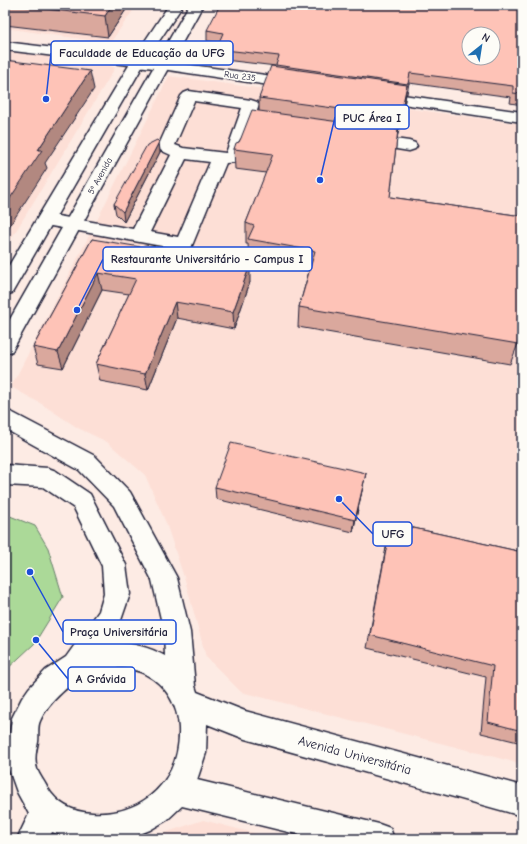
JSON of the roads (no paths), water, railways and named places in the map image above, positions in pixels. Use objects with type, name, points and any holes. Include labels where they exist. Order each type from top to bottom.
[{"type":"main road","points":[[5,288],[138,62],[176,5]]},
{"type":"main road","name":"5ª Avenida","points":[[5,346],[196,5]]},
{"type":"main road","name":"Rua 235","points":[[5,46],[162,65],[309,86]]},
{"type":"main road","points":[[364,94],[522,117]]},
{"type":"main road","points":[[189,96],[251,105],[252,124],[232,158],[180,153],[166,147],[189,96]]},
{"type":"main road","points":[[354,138],[409,146]]},
{"type":"main road","points":[[139,236],[180,153]]},
{"type":"main road","points":[[46,220],[184,244],[220,158]]},
{"type":"main road","points":[[5,418],[87,463],[122,499],[164,578],[177,632],[185,696],[194,724],[193,748],[186,772],[176,790],[131,839]]},
{"type":"main road","points":[[5,475],[48,478],[82,501],[114,565],[117,594],[110,618],[76,665]]},
{"type":"main road","points":[[153,814],[136,824],[117,830],[98,832],[79,829],[62,822],[47,812],[28,784],[20,758],[26,719],[41,696],[57,679],[76,665],[99,657],[122,655],[145,660],[165,671],[185,696]]},
{"type":"main road","name":"Avenida Universitária","points":[[185,696],[245,725],[522,801]]},
{"type":"main road","points":[[176,790],[378,839]]},
{"type":"main road","points":[[32,839],[47,812]]},
{"type":"place","name":"Faculdade de Educação da UFG","points":[[46,99]]},
{"type":"place","name":"PUC Área I","points":[[320,180]]},
{"type":"place","name":"Restaurante Universitário - Campus I","points":[[77,310]]},
{"type":"place","name":"UFG","points":[[339,499]]},
{"type":"place","name":"Praça Universitária","points":[[30,572]]},
{"type":"place","name":"A Grávida","points":[[36,640]]}]
